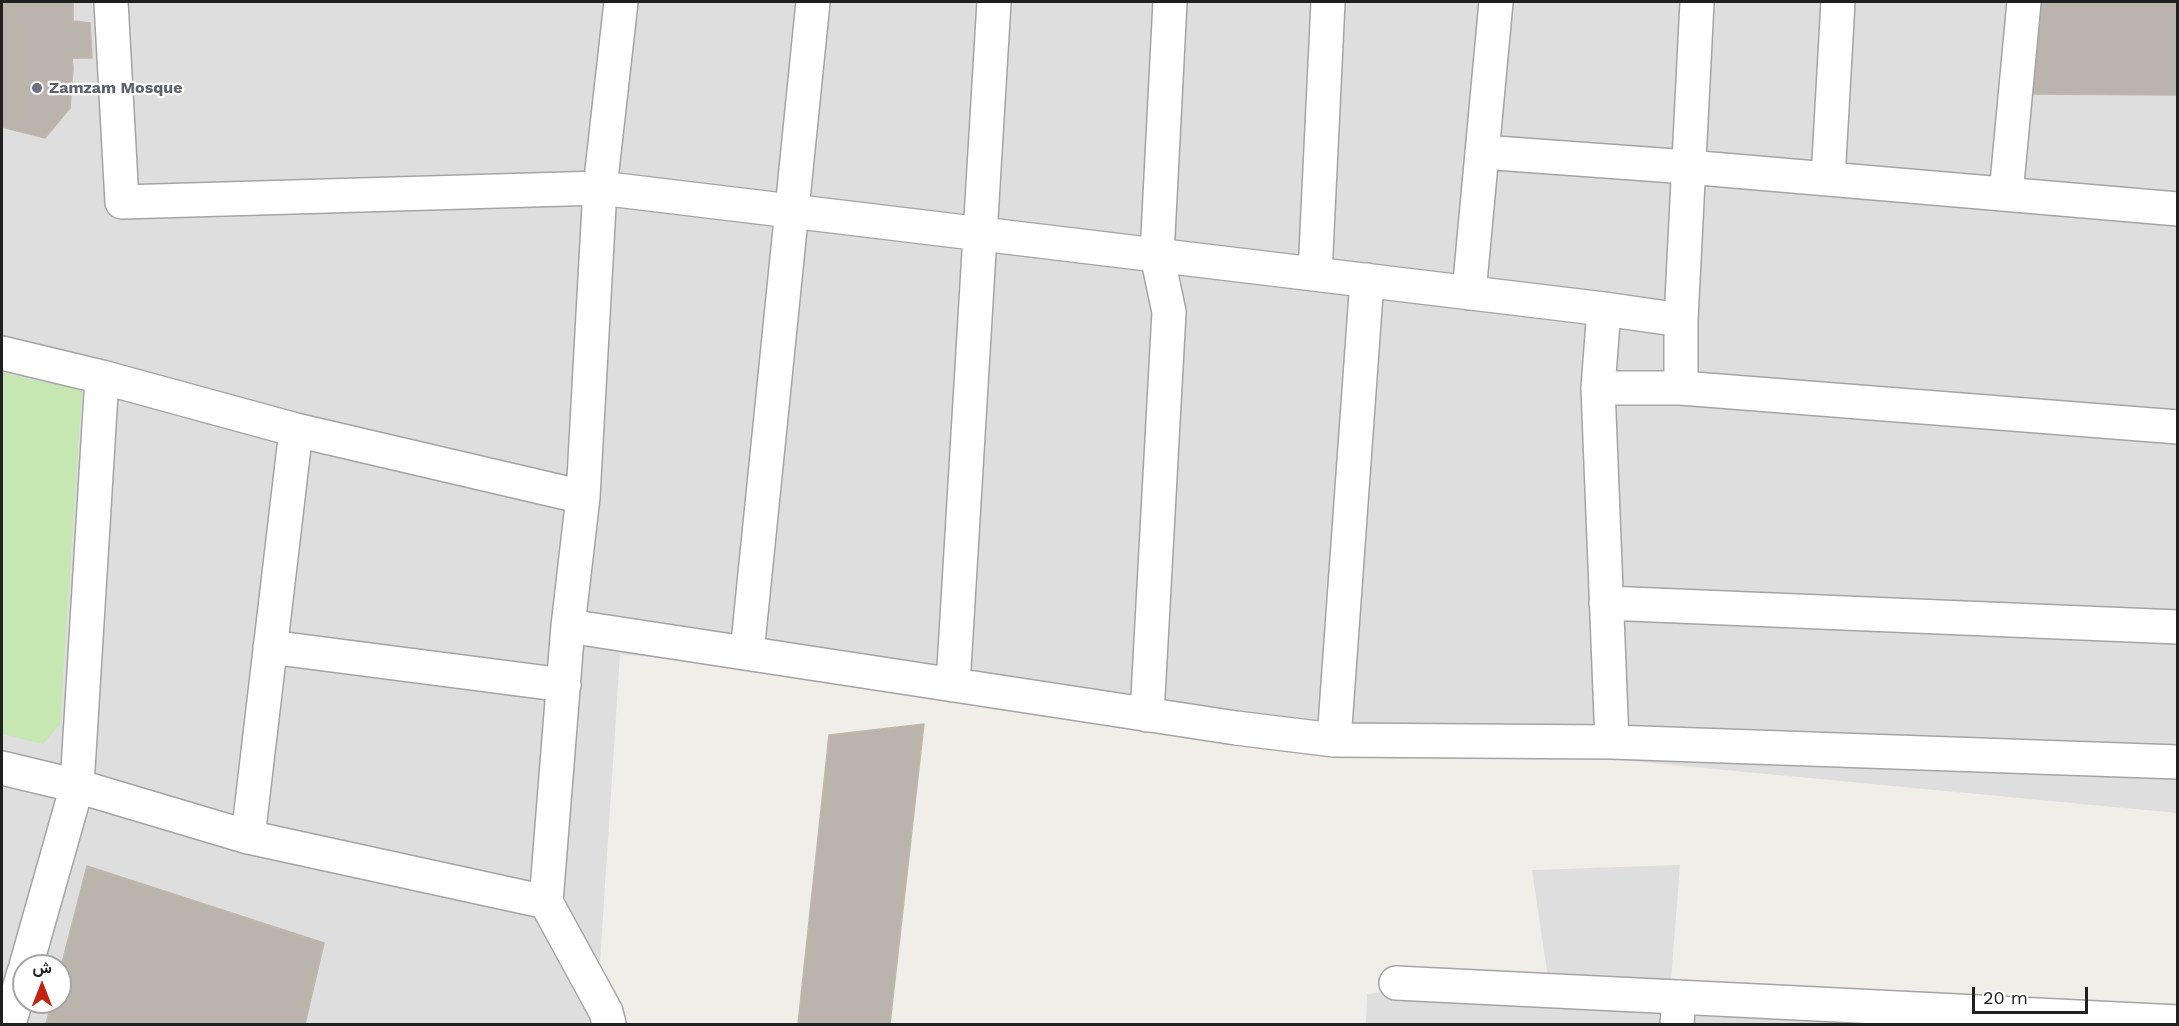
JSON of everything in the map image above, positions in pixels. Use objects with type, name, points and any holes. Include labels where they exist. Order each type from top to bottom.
[{"type":"street","points":[[111,2],[122,202],[600,188],[1469,292],[1681,320]]},
{"type":"street","points":[[609,1024],[606,1012],[546,902],[568,626],[583,497],[600,188],[621,2]]},
{"type":"street","points":[[747,653],[813,2]]},
{"type":"street","points":[[953,685],[994,2]]},
{"type":"street","points":[[1147,715],[1169,312],[1157,255],[1170,2]]},
{"type":"street","points":[[1315,274],[1328,2]]},
{"type":"street","points":[[1469,292],[1496,2]]},
{"type":"street","points":[[1681,388],[1681,320],[1697,2]]},
{"type":"street","points":[[1828,179],[1838,2]]},
{"type":"street","points":[[2006,194],[2024,2]]},
{"type":"street","points":[[1482,152],[1688,167],[2178,209]]},
{"type":"street","points":[[1334,740],[1367,280]]},
{"type":"street","points":[[1604,309],[1598,388],[1612,742]]},
{"type":"street","points":[[2,353],[102,377],[296,430],[583,497]]},
{"type":"street","points":[[29,954],[76,786],[102,377]]},
{"type":"street","points":[[1598,388],[1681,388],[2178,427]]},
{"type":"street","points":[[248,837],[296,430]]},
{"type":"street","points":[[1606,603],[2178,627]]},
{"type":"street","points":[[568,626],[1147,715],[1334,740],[1612,742],[2178,762]]},
{"type":"street","points":[[270,647],[564,685]]},
{"type":"street","points":[[2,768],[76,786],[248,837],[546,902]]},
{"type":"street","points":[[1396,983],[1678,1011],[2178,1022]]},
{"type":"shaded area","points":[[2,2],[2177,2],[2177,813],[1410,740],[620,654],[596,1024],[2,1024]]},
{"type":"shaded area","points":[[1680,865],[1669,1006],[1913,1024],[1366,1024],[1367,994],[1548,978],[1532,870]]},
{"type":"green space","points":[[2,373],[82,390],[60,724],[43,744],[2,734]]},
{"type":"building","name":"Zamzam Mosque","points":[[2,2],[73,2],[73,21],[90,23],[92,58],[72,58],[70,108],[45,138],[2,127]]},
{"type":"building","points":[[2035,2],[2178,2],[2178,95],[2027,94]]},
{"type":"building","points":[[924,724],[890,1024],[798,1024],[829,735]]},
{"type":"building","points":[[87,866],[324,943],[305,1024],[46,1024],[49,1014],[72,1014],[72,954],[64,954]]},
{"type":"place","name":"Zamzam Mosque","points":[[37,88]]}]
